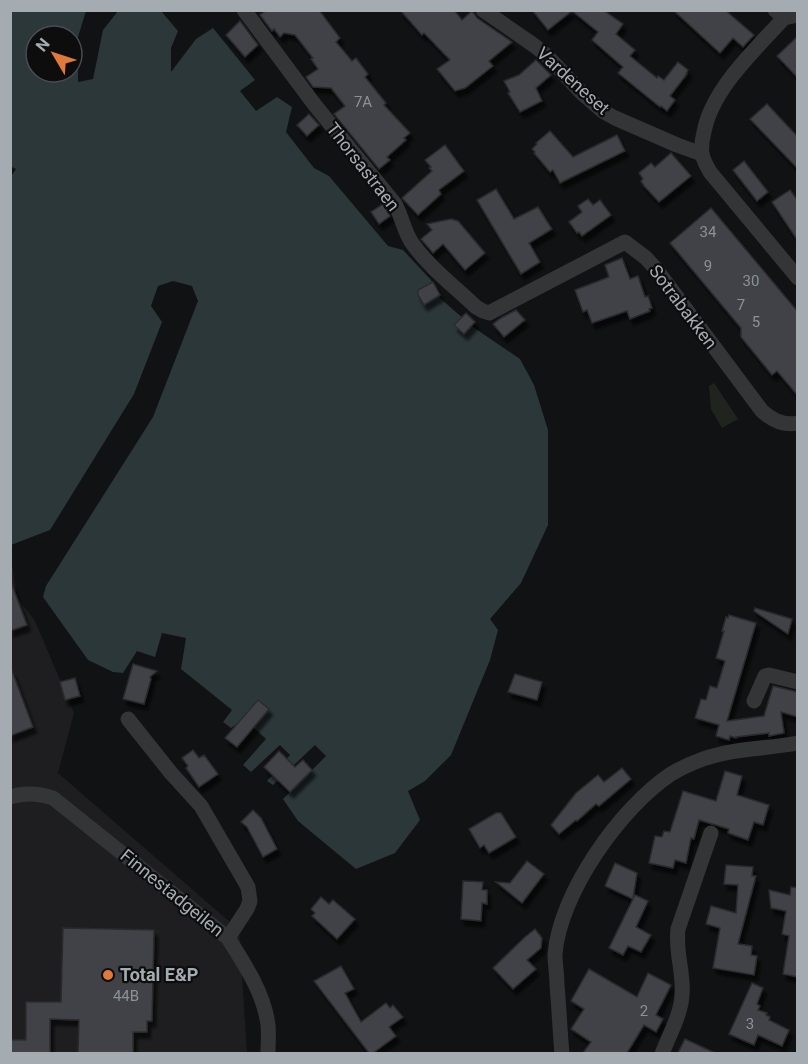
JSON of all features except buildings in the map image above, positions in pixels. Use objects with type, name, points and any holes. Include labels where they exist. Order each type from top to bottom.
[{"type":"street","name":"Thorsastraen","points":[[244,10],[314,104],[395,204],[412,243],[426,260],[476,307],[489,313]]},
{"type":"street","name":"Vardeneset","points":[[483,10],[536,46],[604,112],[702,154]]},
{"type":"street","points":[[785,15],[729,79],[710,108],[702,154],[710,172],[798,278]]},
{"type":"street","name":"Sotrabakken","points":[[489,313],[625,242],[656,269],[762,411],[776,421],[794,425],[798,423]]},
{"type":"street","points":[[754,701],[765,676],[798,682]]},
{"type":"street","points":[[128,718],[171,773],[201,806],[248,887],[250,901],[247,909],[228,938]]},
{"type":"street","points":[[562,1053],[555,955],[560,924],[567,905],[591,861],[614,830],[655,786],[671,774],[691,764],[729,752],[798,743]]},
{"type":"street","name":"Finnestadgeilen","points":[[10,797],[21,794],[40,794],[53,798],[228,938],[260,992],[268,1024],[268,1053]]},
{"type":"street","points":[[662,1053],[681,1005],[683,993],[677,935],[711,833]]},
{"type":"shaded area","points":[[11,11],[86,11],[82,24],[24,24],[24,84],[84,84],[84,81],[93,79],[103,30],[118,11],[161,11],[178,31],[171,48],[171,72],[196,39],[213,28],[255,80],[240,91],[256,111],[277,97],[292,107],[286,132],[314,168],[329,176],[388,246],[403,250],[431,280],[441,299],[473,327],[520,359],[534,385],[548,430],[548,525],[521,583],[490,619],[498,630],[490,660],[451,755],[425,781],[408,791],[420,820],[395,853],[356,869],[298,821],[283,799],[326,756],[315,745],[273,785],[267,781],[290,755],[280,745],[251,772],[243,765],[266,739],[244,719],[231,728],[223,722],[232,710],[181,669],[186,638],[162,633],[155,657],[137,651],[123,673],[113,672],[88,660],[43,597],[46,586],[153,417],[198,301],[192,286],[173,281],[158,286],[151,306],[162,322],[134,394],[50,530],[11,545],[10,178],[16,169],[10,166]]},
{"type":"shaded area","points":[[714,383],[738,419],[722,428],[711,409],[709,386]]},
{"type":"shaded area","points":[[13,568],[16,596],[35,621],[74,713],[58,773],[239,930],[247,1053],[11,1053],[10,569]]},
{"type":"place","name":"Total E&P","points":[[108,975]]}]
